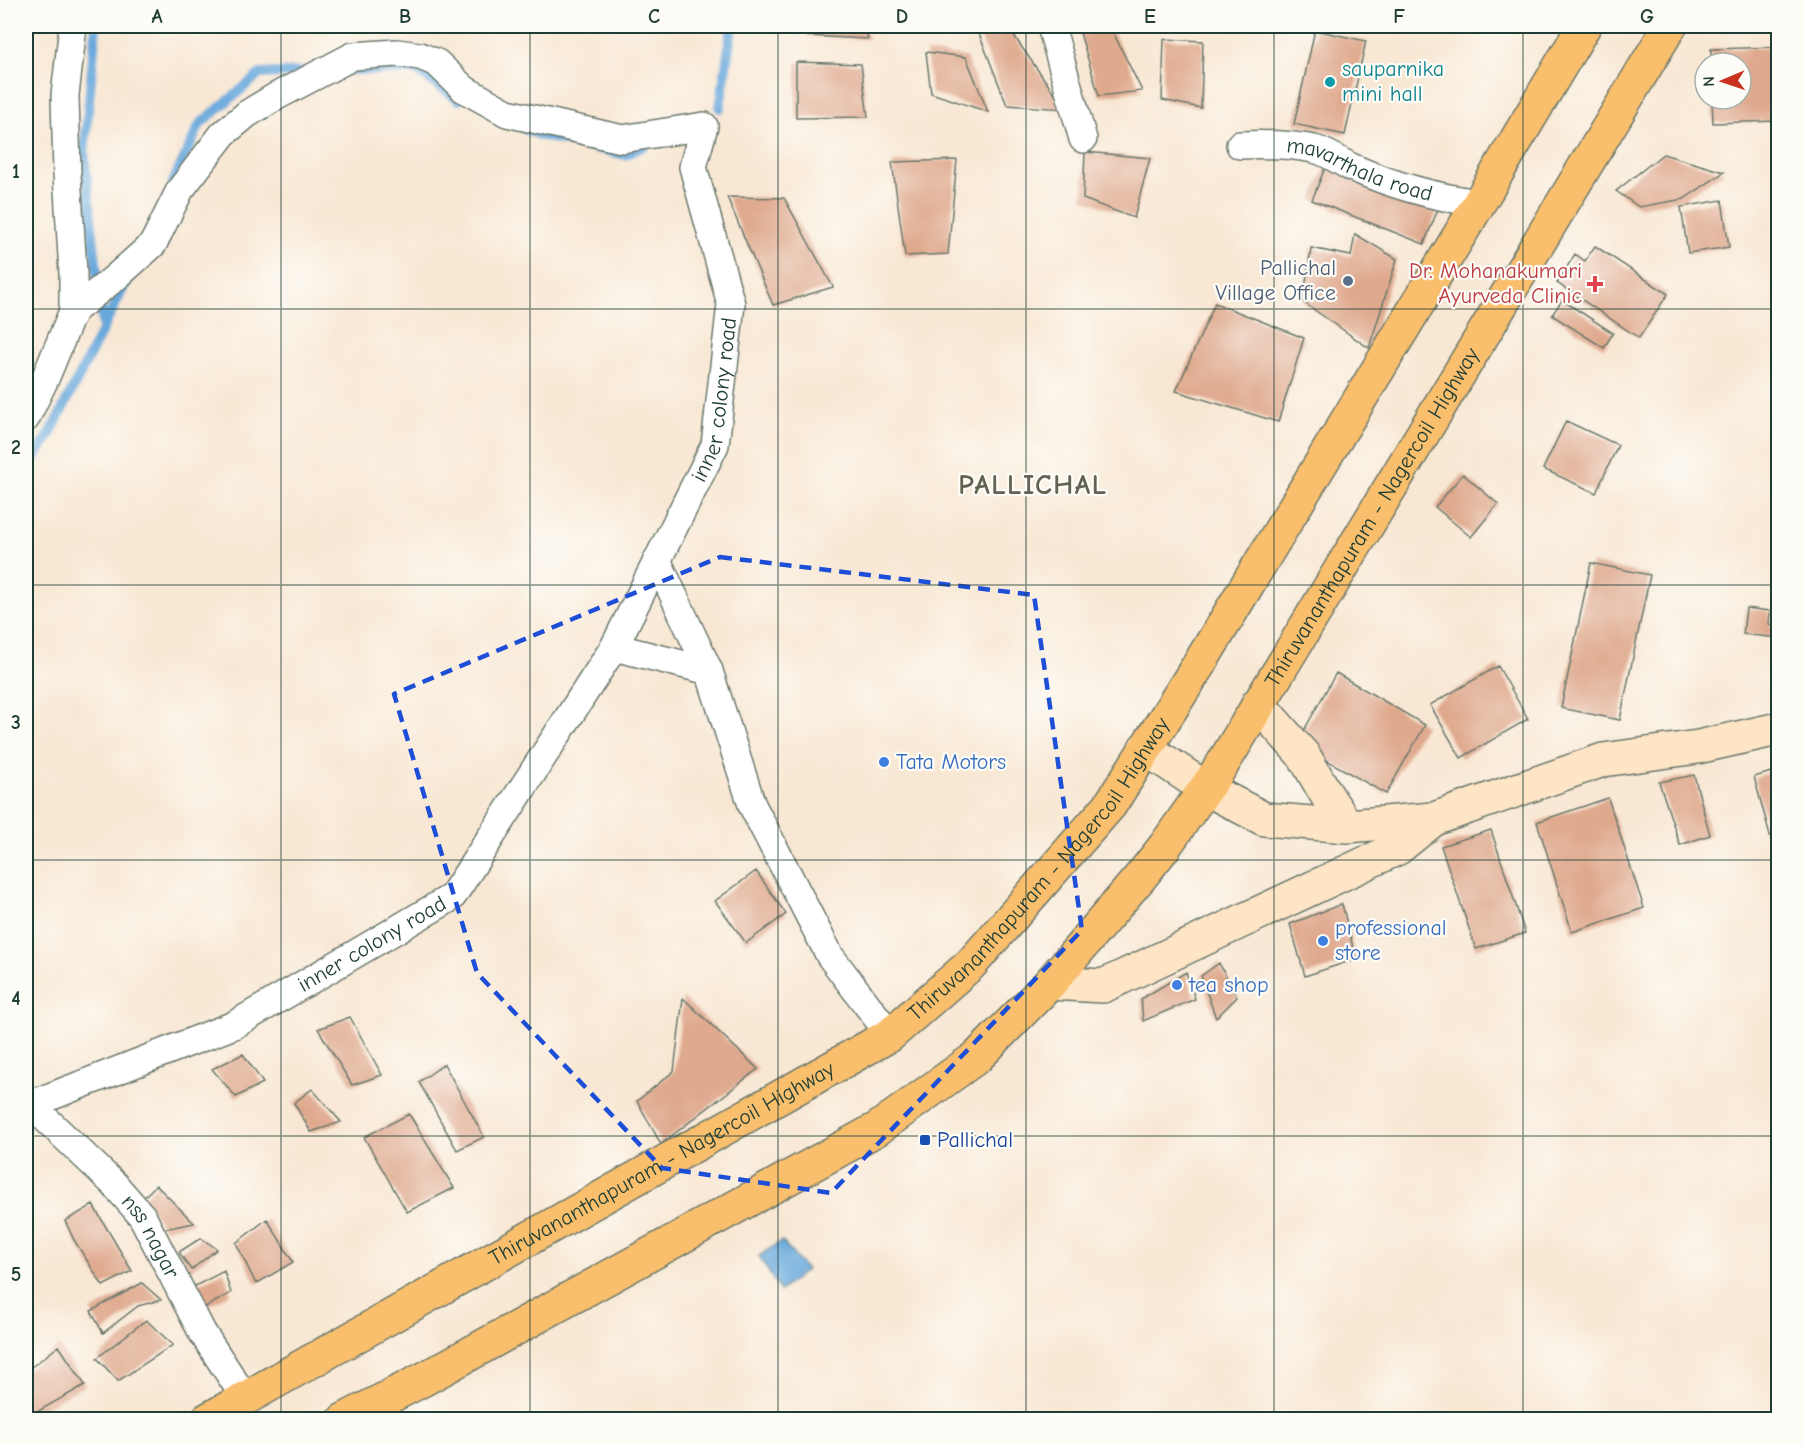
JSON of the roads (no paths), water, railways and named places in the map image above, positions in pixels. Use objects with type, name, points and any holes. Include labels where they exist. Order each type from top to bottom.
[{"type":"main road","name":"Thiruvananthapuram - Nagercoil Highway","points":[[207,1419],[890,1035],[971,964],[1110,806],[1198,666],[1584,26]]},
{"type":"main road","name":"Thiruvananthapuram - Nagercoil Highway","points":[[344,1419],[434,1373],[877,1129],[976,1057],[1050,983],[1148,868],[1222,765],[1670,26]]},
{"type":"main road","points":[[1258,704],[1304,756],[1347,826]]},
{"type":"main road","points":[[1145,748],[1205,788],[1264,819],[1347,826],[1434,819],[1603,760],[1698,747],[1779,729]]},
{"type":"main road","points":[[1050,983],[1103,986],[1398,848],[1434,819]]},
{"type":"street","points":[[26,418],[73,311],[65,95],[73,26]]},
{"type":"street","points":[[1052,26],[1083,139]]},
{"type":"street","name":"inner colony road","points":[[27,1102],[234,1025],[452,897],[614,646],[715,445],[731,304],[693,167],[704,126],[622,139],[507,113],[464,89],[437,63],[420,56],[398,53],[353,56],[247,114],[223,134],[180,190],[153,244],[73,311]]},
{"type":"street","name":"mavarthala road","points":[[1240,146],[1271,144],[1316,150],[1351,167],[1411,190],[1479,203]]},
{"type":"street","points":[[657,560],[709,670],[752,805],[830,956],[890,1035]]},
{"type":"street","points":[[614,646],[709,670]]},
{"type":"street","name":"nss nagar","points":[[27,1102],[114,1184],[142,1216],[202,1332],[245,1398]]},
{"type":"water","points":[[782,1241],[806,1270],[780,1291],[759,1256]]},
{"type":"waterway","points":[[96,26],[84,153],[103,327]]},
{"type":"waterway","points":[[720,108],[732,26]]},
{"type":"waterway","points":[[343,70],[416,70],[459,100]]},
{"type":"waterway","points":[[173,182],[200,124],[260,74],[307,72]]},
{"type":"waterway","points":[[523,128],[539,135],[625,155],[645,145]]},
{"type":"waterway","points":[[26,470],[50,434],[129,277]]},
{"type":"place","name":"sauparnika mini hall","points":[[1330,82]]},
{"type":"place","name":"Pallichal Village Office","points":[[1348,281]]},
{"type":"place","name":"Dr. Mohanakumari Ayurveda Clinic","points":[[1595,284]]},
{"type":"place","name":"Tata Motors","points":[[884,762]]},
{"type":"place","name":"professional store","points":[[1323,941]]},
{"type":"place","name":"tea shop","points":[[1177,985]]},
{"type":"place","name":"Pallichal","points":[[925,1140]]},
{"type":"district","name":"PALLICHAL","points":[[1033,485]]}]
